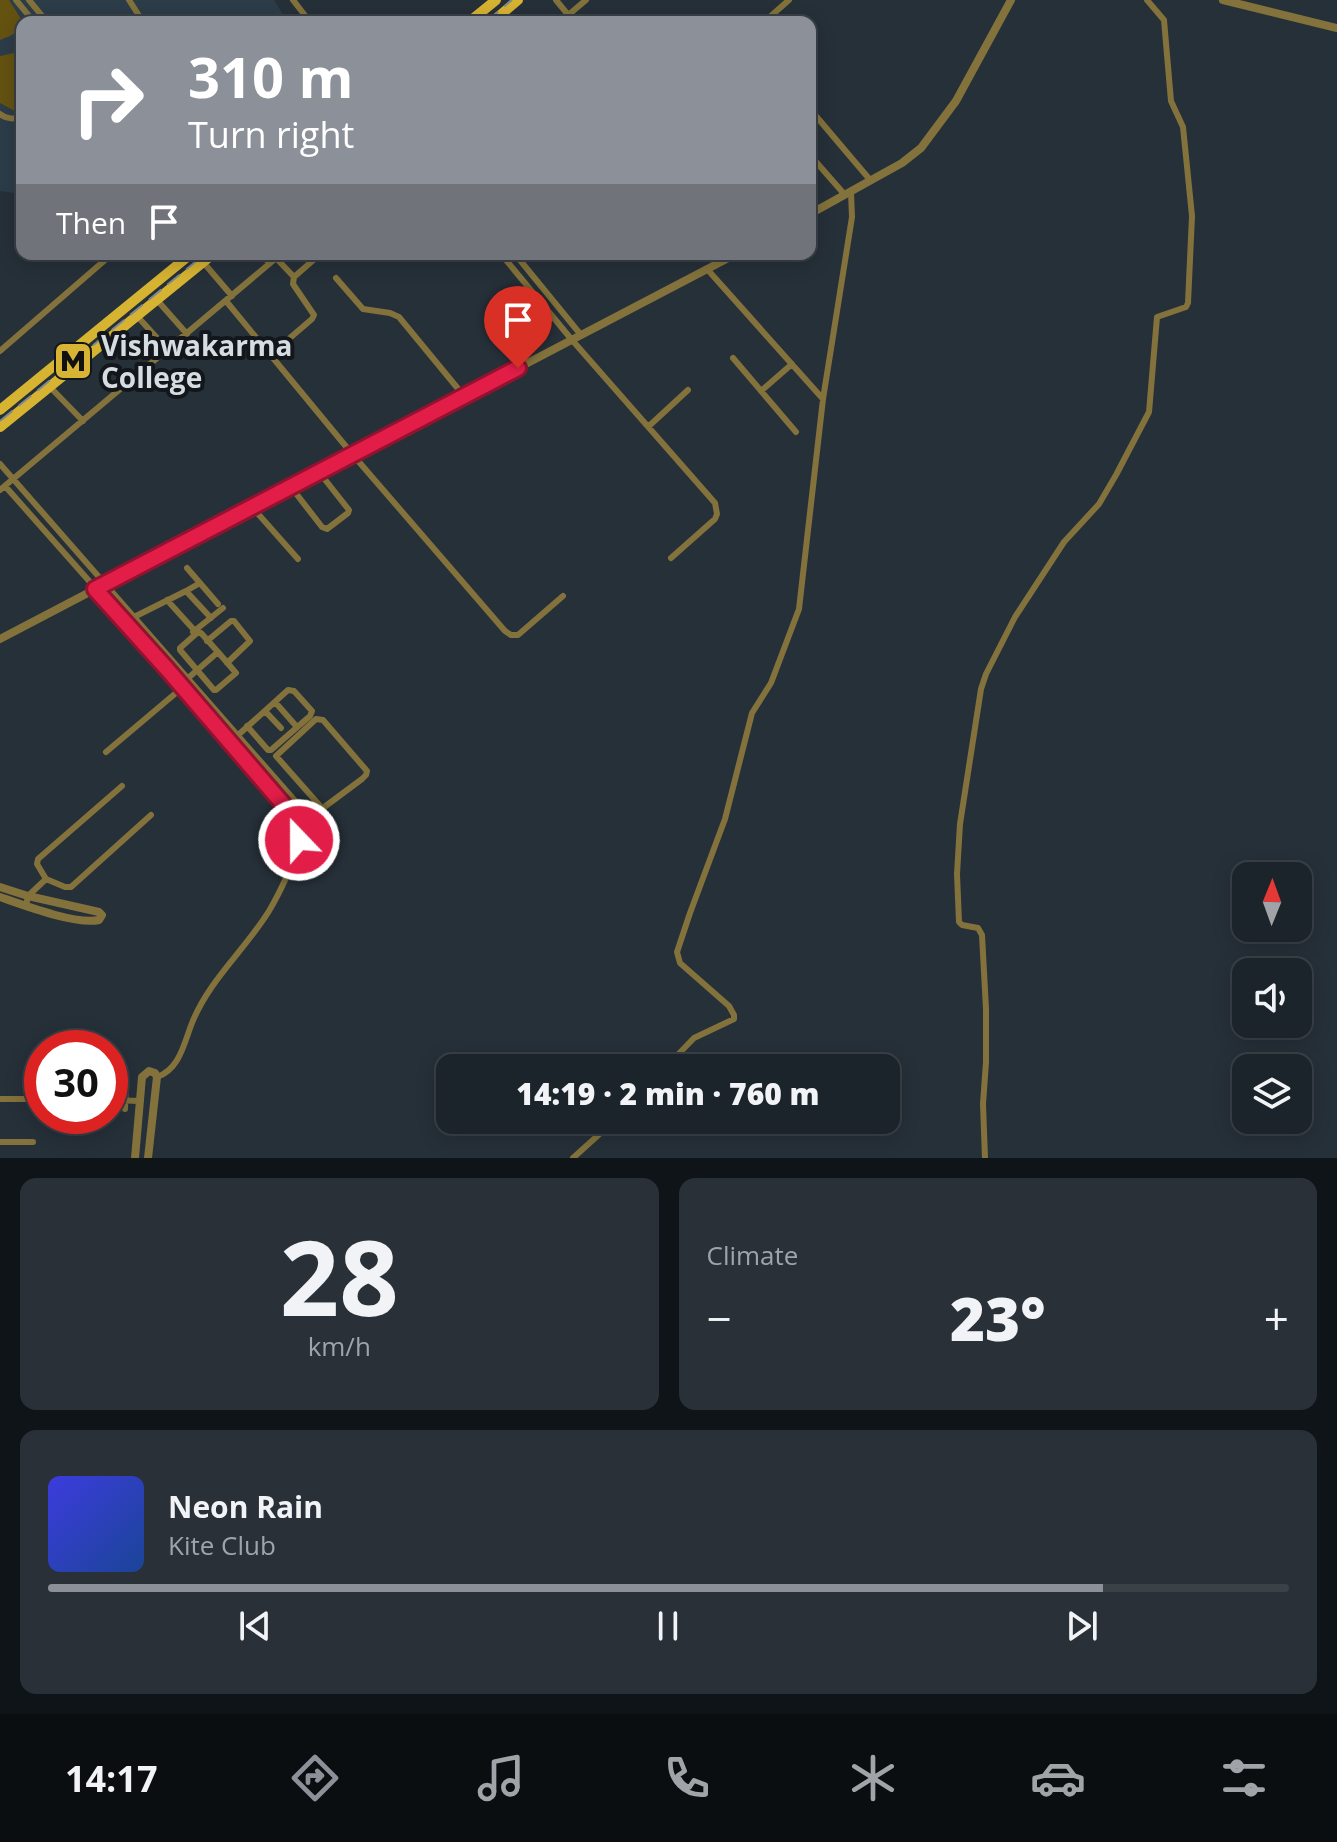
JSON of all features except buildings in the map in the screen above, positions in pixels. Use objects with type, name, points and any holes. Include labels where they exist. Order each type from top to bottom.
[{"type":"main road","points":[[476,16],[496,0]]},
{"type":"main road","points":[[499,16],[518,0]]},
{"type":"main road","points":[[0,410],[184,260]]},
{"type":"main road","points":[[0,427],[206,260]]},
{"type":"street","points":[[16,0],[35,16]]},
{"type":"street","points":[[293,0],[305,16]]},
{"type":"street","points":[[556,0],[568,15],[586,0]]},
{"type":"street","points":[[771,16],[789,0]]},
{"type":"street","points":[[816,211],[902,163],[921,148],[956,101],[1011,0]]},
{"type":"street","points":[[985,1158],[986,1009],[982,935],[978,928],[959,922],[958,886],[960,824],[977,703],[986,674],[1015,617],[1064,542],[1099,504],[1149,412],[1157,317],[1186,307],[1188,303],[1192,216],[1183,127],[1171,101],[1164,20],[1147,0]]},
{"type":"street","points":[[1223,0],[1337,28]]},
{"type":"street","points":[[816,116],[871,181]]},
{"type":"street","points":[[679,1054],[694,1038],[734,1019],[729,1006],[680,963],[677,952],[725,819],[752,713],[771,683],[799,609],[823,399],[852,217],[848,194],[816,161]]},
{"type":"street","points":[[0,351],[105,260]]},
{"type":"street","points":[[157,1077],[165,1074],[177,1061],[196,1013],[216,979],[269,910],[287,876],[299,840],[299,818],[304,811],[134,617],[2,488],[274,260]]},
{"type":"street","points":[[278,260],[294,277]]},
{"type":"street","points":[[270,355],[314,315],[293,284],[294,277],[313,260]]},
{"type":"street","points":[[506,260],[576,337],[715,503],[717,514],[711,524],[671,558]]},
{"type":"street","points":[[519,260],[576,337]]},
{"type":"street","points":[[0,639],[724,260]]},
{"type":"street","points":[[203,262],[270,355],[505,631],[518,635],[563,596]]},
{"type":"street","points":[[707,269],[823,399]]},
{"type":"street","points":[[336,278],[363,309],[399,317],[464,396]]},
{"type":"street","points":[[157,300],[187,334]]},
{"type":"street","points":[[137,316],[168,350]]},
{"type":"street","points":[[733,358],[796,432]]},
{"type":"street","points":[[761,391],[792,364]]},
{"type":"street","points":[[50,387],[83,421]]},
{"type":"street","points":[[649,426],[688,390]]},
{"type":"street","points":[[0,464],[183,687],[295,818],[299,818]]},
{"type":"street","points":[[291,487],[322,527],[327,529],[349,510],[319,472]]},
{"type":"street","points":[[252,507],[298,559]]},
{"type":"street","points":[[181,642],[221,606],[187,568]]},
{"type":"street","points":[[134,617],[200,583]]},
{"type":"street","points":[[186,591],[211,618]]},
{"type":"street","points":[[167,600],[195,631]]},
{"type":"street","points":[[207,641],[234,621],[250,641],[227,663]]},
{"type":"street","points":[[197,633],[201,633],[207,641],[235,674],[216,690],[180,648],[197,633]]},
{"type":"street","points":[[187,679],[218,652]]},
{"type":"street","points":[[106,752],[183,687]]},
{"type":"street","points":[[237,736],[247,726],[288,690],[294,691],[313,712],[273,749],[268,750],[247,726]]},
{"type":"street","points":[[275,702],[297,727]]},
{"type":"street","points":[[265,711],[281,728]]},
{"type":"street","points":[[316,719],[323,720],[367,771],[362,779],[323,808],[299,783],[276,755],[316,719]]},
{"type":"street","points":[[253,754],[264,745]]},
{"type":"street","points":[[287,793],[299,783]]},
{"type":"street","points":[[122,786],[38,859],[37,864],[46,879],[71,887],[151,815]]},
{"type":"street","points":[[26,906],[28,896],[46,879]]},
{"type":"street","points":[[0,887],[102,915],[99,920],[89,921],[0,897]]},
{"type":"street","points":[[135,1158],[142,1077],[144,1073],[152,1071],[157,1077],[148,1158]]},
{"type":"street","points":[[0,1099],[24,1099]]},
{"type":"street","points":[[128,1104],[140,1101]]},
{"type":"street","points":[[573,1158],[600,1134]]},
{"type":"street","points":[[0,1142],[33,1142]]},
{"type":"shaded area","points":[[0,0],[274,0],[284,16],[16,16],[16,193],[0,191]]},
{"type":"shaded area","points":[[0,0],[9,0],[19,16],[16,16],[16,32],[0,40]]},
{"type":"shaded area","points":[[14,53],[16,112],[0,103],[0,56]]},
{"type":"railway","points":[[493,16],[512,0]]},
{"type":"railway","points":[[0,421],[198,260]]},
{"type":"place","name":"Vishwakarma College","points":[[73,361]]},
{"type":"route","points":[[299,840],[299,818],[295,818],[95,589],[518,368]]}]
